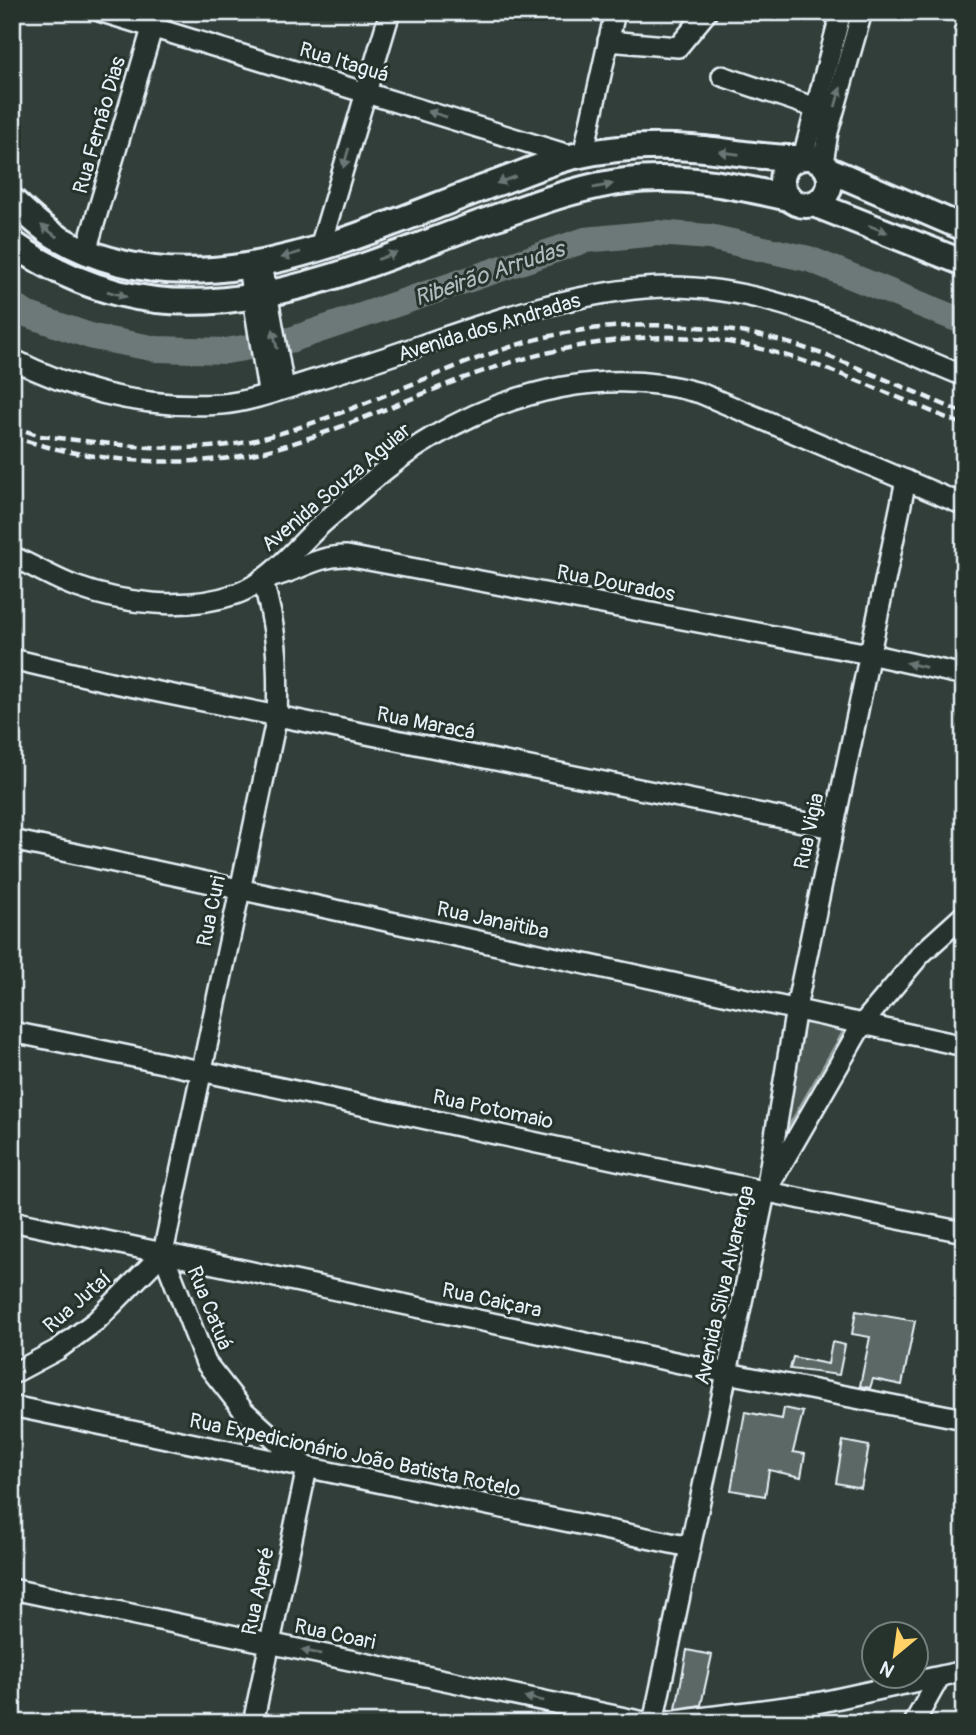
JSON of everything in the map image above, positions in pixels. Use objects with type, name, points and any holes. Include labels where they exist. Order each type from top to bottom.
[{"type":"main road","points":[[12,200],[56,237],[86,251],[135,266],[167,271],[255,265],[320,247],[586,151],[690,148],[813,162],[964,228]]},
{"type":"main road","points":[[813,162],[785,169],[782,176],[784,192],[789,198],[801,205],[814,204],[964,262]]},
{"type":"main road","points":[[813,162],[830,187],[824,197],[814,204]]},
{"type":"main road","points":[[12,243],[75,280],[127,297],[167,303],[259,301],[531,205],[627,181],[688,180],[789,198]]},
{"type":"street","name":"Rua Itaguá","points":[[102,12],[154,20],[366,92],[586,151]]},
{"type":"street","points":[[320,247],[390,12]]},
{"type":"street","points":[[586,151],[615,12]]},
{"type":"street","points":[[608,41],[678,47],[707,12]]},
{"type":"street","points":[[813,162],[816,108],[841,12]]},
{"type":"street","points":[[813,162],[828,132],[862,12]]},
{"type":"street","name":"Rua Fernão Dias","points":[[86,251],[154,20]]},
{"type":"street","points":[[722,76],[816,108]]},
{"type":"street","points":[[255,265],[275,383]]},
{"type":"street","name":"Avenida dos Andradas","points":[[12,359],[104,396],[151,404],[225,403],[275,383],[354,369],[517,314],[592,296],[646,287],[692,288],[772,301],[831,321],[964,376]]},
{"type":"street","name":"Avenida Souza Aguiar","points":[[12,556],[74,586],[137,601],[204,600],[238,593],[262,579],[372,481],[430,438],[513,400],[562,386],[617,380],[670,384],[794,431],[964,505]]},
{"type":"street","name":"Rua Vigia","points":[[765,1193],[796,1008],[906,480]]},
{"type":"street","name":"Rua Dourados","points":[[262,579],[283,574],[328,556],[348,556],[869,654],[964,676]]},
{"type":"street","name":"Rua Curi","points":[[163,1252],[277,716],[279,660],[273,616],[262,579]]},
{"type":"street","name":"Rua Maracá","points":[[12,659],[119,684],[832,828]]},
{"type":"street","name":"Rua Janaitiba","points":[[12,840],[964,1046]]},
{"type":"street","name":"Avenida Silva Alvarenga","points":[[651,1723],[765,1193],[863,1023],[922,954],[964,915]]},
{"type":"street","name":"Rua Potomaio","points":[[12,1032],[765,1193],[964,1232]]},
{"type":"street","name":"Rua Caiçara","points":[[12,1221],[727,1373],[964,1419]]},
{"type":"street","name":"Rua Jutaí","points":[[12,1374],[57,1350],[96,1321],[163,1252]]},
{"type":"street","name":"Rua Catuá","points":[[163,1252],[206,1363],[243,1410],[307,1468]]},
{"type":"street","name":"Rua Expedicionário João Batista Rotelo","points":[[12,1406],[690,1547]]},
{"type":"street","name":"Rua Aperé","points":[[253,1723],[307,1468]]},
{"type":"street","name":"Rua Coari","points":[[12,1589],[651,1723]]},
{"type":"street","points":[[660,1723],[817,1703],[964,1671]]},
{"type":"street","points":[[914,1723],[939,1678]]},
{"type":"shaded area","points":[[801,1017],[845,1028],[781,1139]]},
{"type":"building","points":[[856,1311],[915,1321],[902,1385],[873,1379],[870,1388],[860,1386],[870,1337],[852,1334]]},
{"type":"building","points":[[832,1342],[845,1345],[839,1375],[790,1369],[793,1357],[828,1364]]},
{"type":"building","points":[[784,1408],[803,1412],[793,1452],[805,1454],[801,1477],[769,1470],[765,1496],[731,1490],[745,1412],[782,1419]]},
{"type":"building","points":[[843,1441],[869,1446],[861,1488],[836,1483]]},
{"type":"building","points":[[687,1650],[712,1655],[701,1705],[676,1709]]},
{"type":"waterway","name":"Ribeirão Arrudas","points":[[12,304],[26,314],[93,337],[157,349],[226,351],[290,340],[585,240],[657,233],[709,237],[809,259],[964,322]]},
{"type":"railway","points":[[26,431],[40,436],[146,447],[199,448],[251,441],[322,420],[494,352],[530,341],[581,330],[662,325],[715,328],[796,345],[854,366],[964,413]]},
{"type":"railway","points":[[12,436],[39,445],[99,457],[163,461],[224,459],[305,439],[461,379],[536,355],[588,344],[667,337],[706,339],[782,354],[856,380],[964,425]]}]
